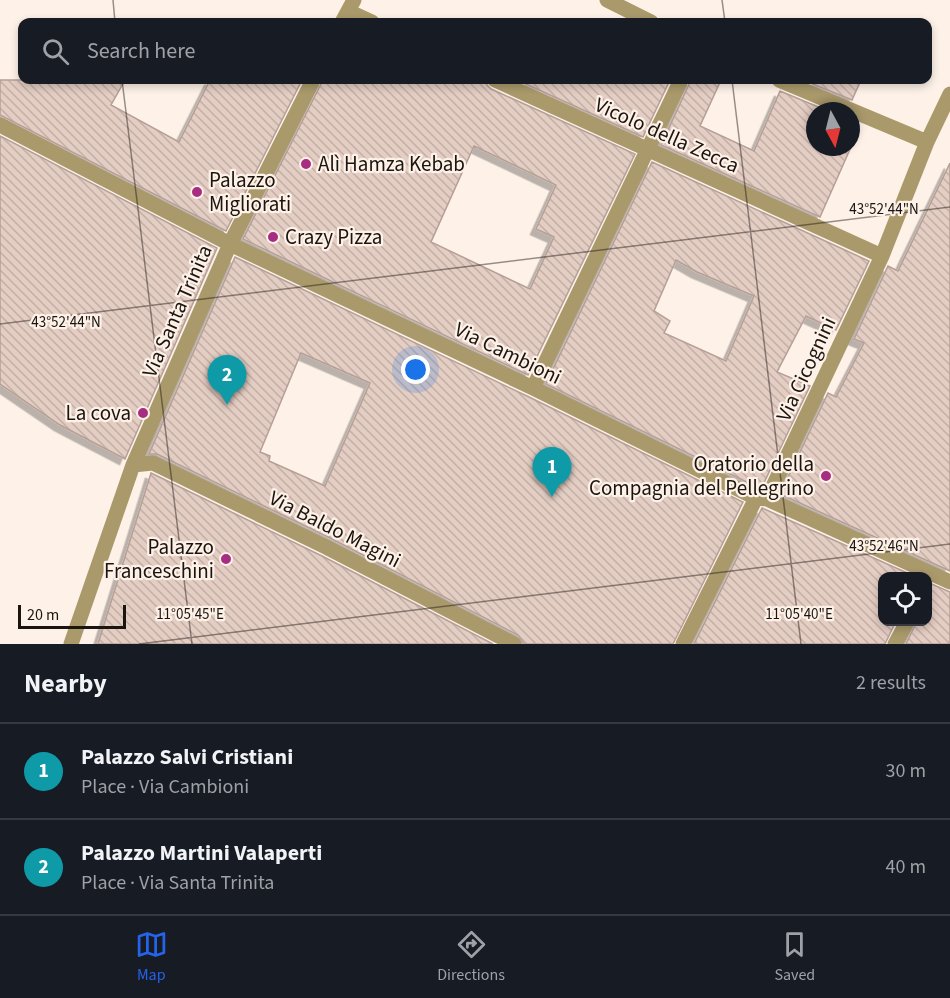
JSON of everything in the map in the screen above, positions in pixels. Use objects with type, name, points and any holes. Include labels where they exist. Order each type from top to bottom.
[{"type":"street","points":[[607,0],[643,18]]},
{"type":"street","points":[[348,11],[363,18]]},
{"type":"street","name":"Via Santa Trinita","points":[[71,644],[133,465],[230,244],[311,84]]},
{"type":"street","name":"Vicolo della Zecca","points":[[504,84],[882,256]]},
{"type":"street","points":[[533,388],[679,84]]},
{"type":"street","points":[[789,84],[927,142]]},
{"type":"street","name":"Via Cicognini","points":[[683,644],[762,498],[882,256],[927,142],[950,94]]},
{"type":"street","name":"Via Cambioni","points":[[0,126],[230,244],[915,572]]},
{"type":"street","name":"Via Baldo Magini","points":[[133,465],[153,463],[326,547],[514,644]]},
{"type":"street","name":"Via Cambioni","points":[[932,579],[950,582]]},
{"type":"street","points":[[895,644],[905,626]]},
{"type":"building","name":"Palazzo Migliorati","points":[[0,80],[18,80],[18,84],[123,84],[111,105],[179,142],[208,84],[300,84],[226,231],[0,115]]},
{"type":"building","points":[[321,84],[487,84],[491,89],[635,154],[528,375],[243,239]],"holes":[[[474,146],[556,185],[536,229],[554,237],[530,289],[431,242]]]},
{"type":"building","points":[[526,84],[668,84],[643,137]]},
{"type":"building","points":[[689,84],[719,84],[700,126],[754,151],[780,91],[806,102],[806,156],[847,156],[820,217],[661,145]]},
{"type":"building","points":[[813,84],[859,84],[852,100]]},
{"type":"building","points":[[0,136],[217,248],[125,459],[60,425],[0,384]]},
{"type":"building","points":[[652,162],[869,261],[836,330],[806,316],[777,372],[810,386],[761,489],[546,384]],"holes":[[[676,260],[697,272],[754,296],[726,361],[664,333],[670,321],[654,311]]]},
{"type":"building","points":[[950,163],[950,571],[780,494],[828,393],[836,397],[864,343],[854,339],[888,266],[898,271]]},
{"type":"building","points":[[235,257],[743,502],[673,644],[524,644],[518,635],[330,538],[157,454],[149,454]],"holes":[[[301,353],[370,383],[325,486],[269,461],[270,456],[260,452]]]},
{"type":"building","points":[[151,473],[322,556],[493,644],[98,644]]},
{"type":"building","points":[[762,508],[905,572],[878,572],[878,626],[894,626],[885,644],[694,644]]},
{"type":"building","points":[[932,584],[950,592],[950,644],[906,644],[915,626],[932,626]]},
{"type":"place","name":"Alì Hamza Kebab","points":[[306,164]]},
{"type":"place","name":"Palazzo Migliorati","points":[[197,192]]},
{"type":"place","name":"Crazy Pizza","points":[[273,237]]},
{"type":"place","name":"Palazzo Martini Valaperti","points":[[227,405]]},
{"type":"place","name":"La cova","points":[[143,413]]},
{"type":"place","name":"Oratorio della Compagnia del Pellegrino","points":[[826,476]]},
{"type":"place","name":"Palazzo Salvi Cristiani","points":[[552,497]]},
{"type":"place","name":"Palazzo Franceschini","points":[[226,559]]}]
